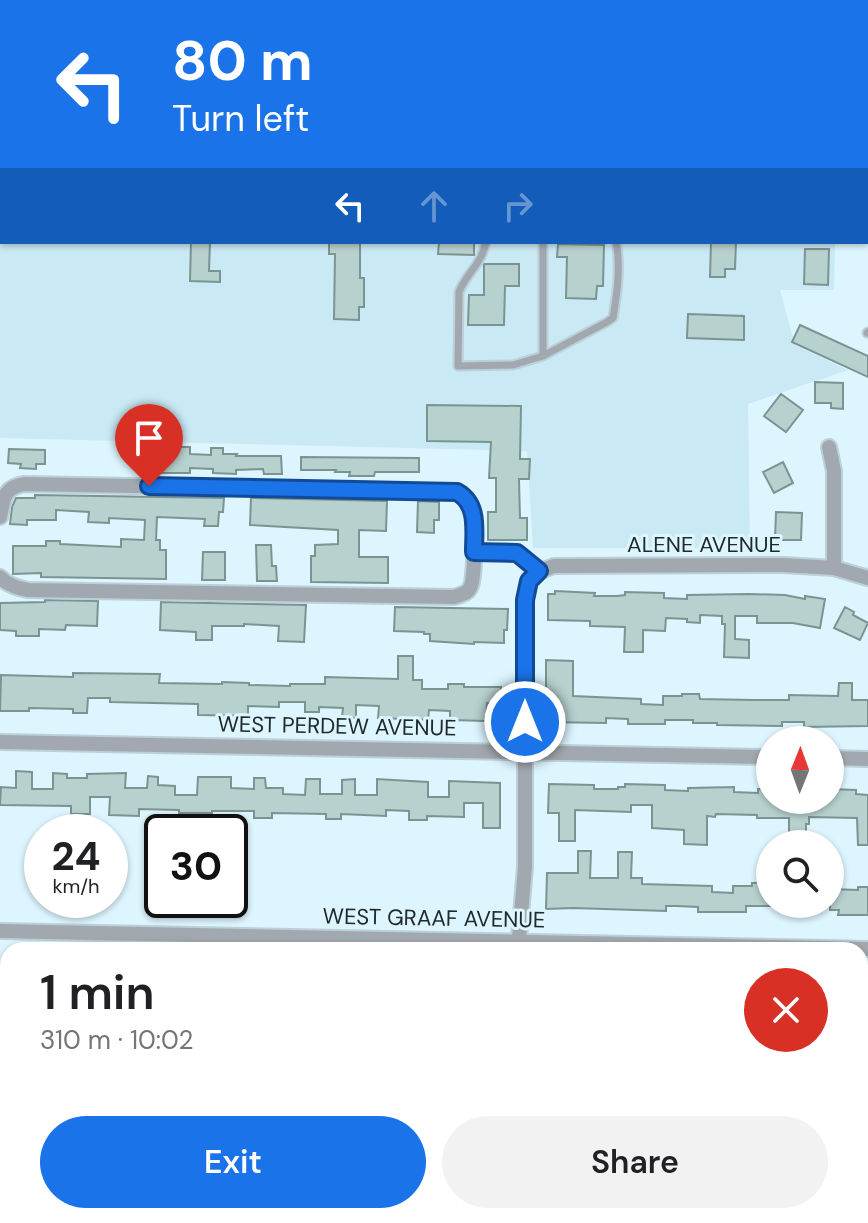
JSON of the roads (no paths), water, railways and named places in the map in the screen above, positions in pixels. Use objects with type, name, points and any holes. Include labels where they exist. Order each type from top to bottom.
[{"type":"street","points":[[829,447],[834,471],[834,568]]},
{"type":"street","points":[[0,517],[6,493],[17,485],[25,484],[457,492],[472,507],[474,552],[470,589],[454,597],[28,590],[18,589],[0,577]]},
{"type":"street","name":"ALENE AVENUE","points":[[539,571],[554,566],[783,565],[834,568],[868,578]]},
{"type":"street","points":[[518,942],[525,867],[525,600],[529,581],[539,571]]},
{"type":"street","name":"WEST PERDEW AVENUE","points":[[0,742],[756,757]]},
{"type":"street","points":[[844,758],[868,759]]},
{"type":"street","name":"WEST GRAAF AVENUE","points":[[0,931],[380,942]]},
{"type":"lane","points":[[486,244],[483,255],[459,292],[458,366],[513,365],[543,356],[613,318],[616,244]]},
{"type":"lane","points":[[543,244],[543,356]]},
{"type":"lane","points":[[474,552],[517,553],[539,571]]}]
